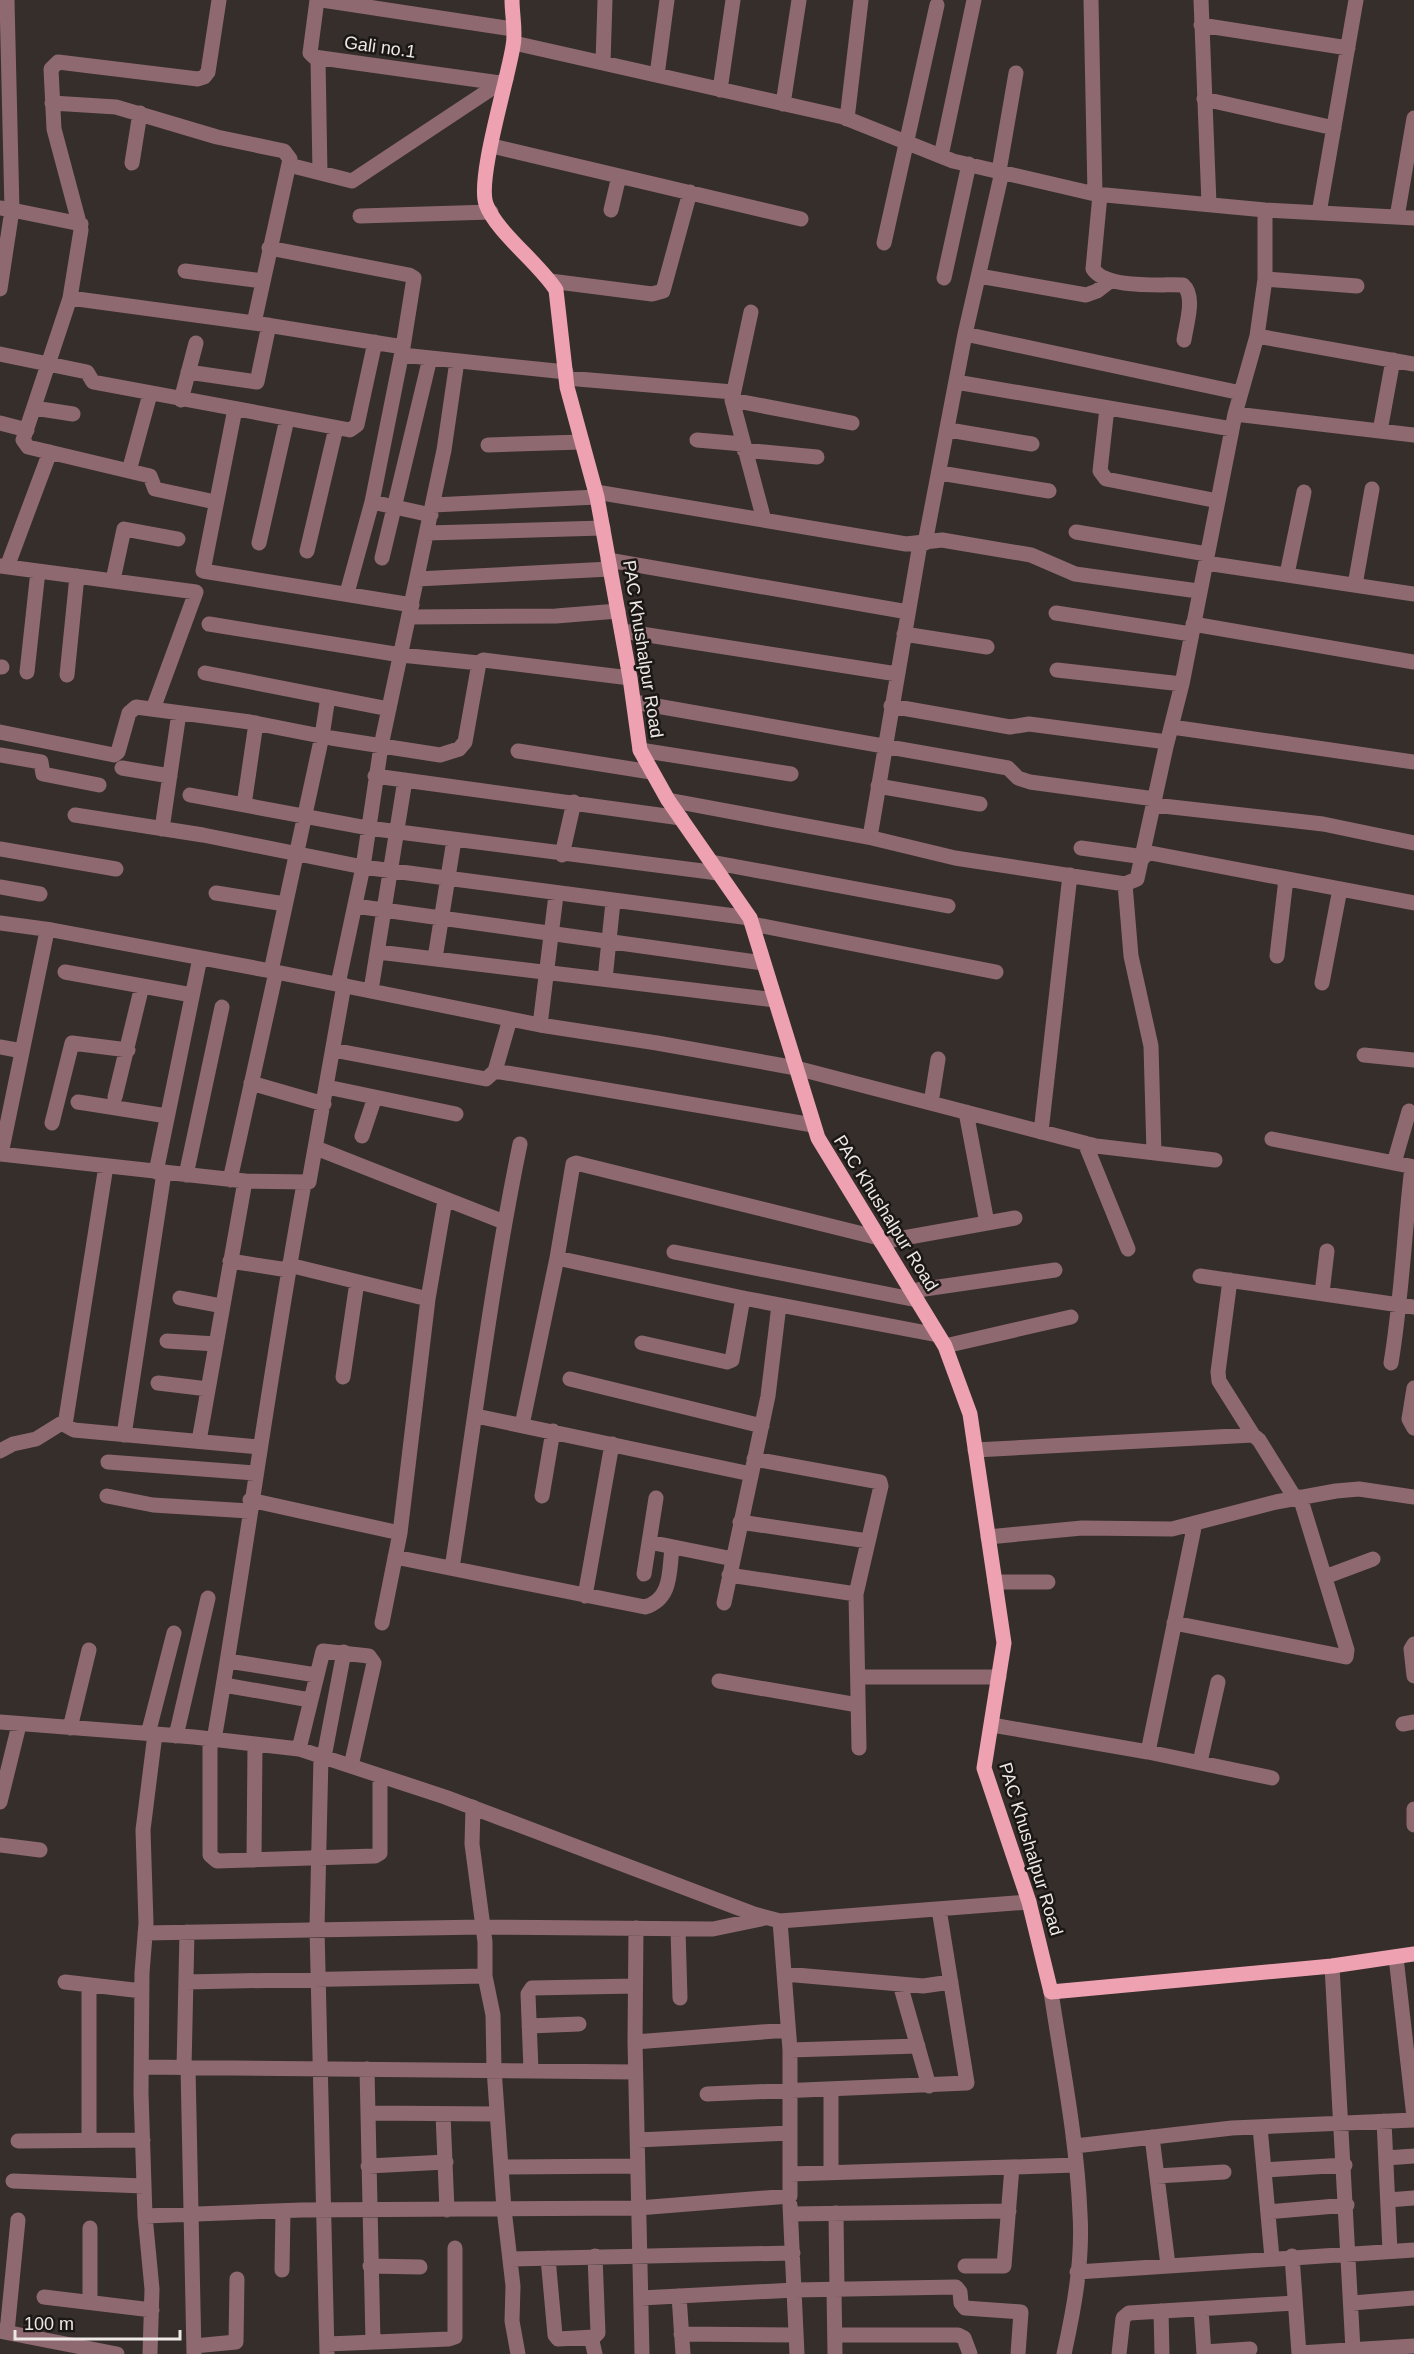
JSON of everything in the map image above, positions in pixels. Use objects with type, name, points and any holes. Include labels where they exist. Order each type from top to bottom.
[{"type":"main road","name":"PAC Khushalpur Road","points":[[512,0],[514,36],[503,81],[486,175],[486,203],[496,221],[556,290],[566,375],[603,528],[630,678],[640,750],[668,800],[751,921],[818,1138],[941,1340],[970,1414],[1004,1643],[992,1725],[984,1756],[984,1768],[1029,1902],[1051,1992]]},
{"type":"main road","points":[[1051,1992],[1332,1966],[1414,1954]]},
{"type":"street","points":[[0,289],[6,209],[7,0]]},
{"type":"street","points":[[215,502],[155,489],[152,477],[24,444],[70,298],[81,224],[54,129],[51,69],[58,62],[198,79],[204,77],[208,72],[219,0]]},
{"type":"street","name":"Gali no.1","points":[[317,0],[310,53],[318,59],[503,81]]},
{"type":"street","points":[[322,0],[514,36],[603,63],[847,119],[941,156],[1098,194],[1265,210],[1414,218]]},
{"type":"street","points":[[603,63],[605,0]]},
{"type":"street","points":[[657,75],[667,0]]},
{"type":"street","points":[[720,90],[732,0]]},
{"type":"street","points":[[783,104],[799,0]]},
{"type":"street","points":[[847,119],[861,0]]},
{"type":"street","points":[[941,156],[974,0]]},
{"type":"street","points":[[1091,0],[1098,194],[1093,269],[1103,279],[1110,281],[1183,285],[1190,298],[1184,340]]},
{"type":"street","points":[[1201,0],[1209,204]]},
{"type":"street","points":[[1319,213],[1356,0]]},
{"type":"street","points":[[884,243],[937,5]]},
{"type":"street","points":[[1201,25],[1348,48]]},
{"type":"street","points":[[318,59],[320,173]]},
{"type":"street","points":[[870,837],[908,612],[940,473],[965,334],[1001,172],[1016,73]]},
{"type":"street","points":[[289,165],[346,180],[358,178],[503,81]]},
{"type":"street","points":[[1204,99],[1334,128]]},
{"type":"street","points":[[52,103],[116,107],[217,137],[284,150],[289,154],[289,165],[263,281],[257,382],[188,372]]},
{"type":"street","points":[[132,163],[140,113]]},
{"type":"street","points":[[1397,217],[1414,118]]},
{"type":"street","points":[[492,146],[801,219]]},
{"type":"street","points":[[944,278],[969,164]]},
{"type":"street","points":[[611,210],[619,176]]},
{"type":"street","points":[[550,281],[652,294],[663,291],[690,192]]},
{"type":"street","points":[[6,209],[81,224]]},
{"type":"street","points":[[668,800],[870,837],[955,858],[1125,884],[1137,879],[1182,684],[1198,591],[1207,559],[1234,422],[1257,336],[1266,279],[1265,210]]},
{"type":"street","points":[[360,216],[491,212]]},
{"type":"street","points":[[269,248],[409,275],[414,283],[372,502],[347,593]]},
{"type":"street","points":[[185,271],[263,281]]},
{"type":"street","points":[[979,276],[1086,294],[1097,291],[1110,281]]},
{"type":"street","points":[[1266,279],[1357,286]]},
{"type":"street","points":[[70,298],[375,342],[430,358],[732,396],[852,423]]},
{"type":"street","points":[[751,312],[732,396],[764,520]]},
{"type":"street","points":[[965,334],[1241,393]]},
{"type":"street","points":[[1257,336],[1414,364]]},
{"type":"street","points":[[0,354],[87,372],[93,382],[350,430],[357,425],[375,342]]},
{"type":"street","points":[[181,400],[196,343]]},
{"type":"street","points":[[382,558],[430,358]]},
{"type":"street","points":[[1380,431],[1393,360]]},
{"type":"street","points":[[47,930],[1,1154],[237,1181],[304,1184],[311,1179],[333,1050],[341,984],[363,867],[375,776],[444,450],[457,361]]},
{"type":"street","points":[[956,381],[1107,408],[1234,422],[1414,435]]},
{"type":"street","points":[[129,471],[150,394]]},
{"type":"street","points":[[34,408],[73,414]]},
{"type":"street","points":[[1107,408],[1100,471],[1106,479],[1218,501]]},
{"type":"street","points":[[153,709],[203,571],[235,410]]},
{"type":"street","points":[[259,543],[287,419]]},
{"type":"street","points":[[0,423],[27,430]]},
{"type":"street","points":[[307,551],[336,428]]},
{"type":"street","points":[[949,430],[1032,444]]},
{"type":"street","points":[[698,440],[817,457]]},
{"type":"street","points":[[488,445],[582,442]]},
{"type":"street","points":[[50,452],[4,567],[196,592]]},
{"type":"street","points":[[940,473],[1049,491]]},
{"type":"street","points":[[1355,585],[1372,489]]},
{"type":"street","points":[[1287,574],[1304,492]]},
{"type":"street","points":[[372,502],[432,510],[596,494],[906,544],[942,540],[1031,555],[1076,574],[1198,591]]},
{"type":"street","points":[[427,533],[603,528]]},
{"type":"street","points":[[112,580],[123,529],[178,539]]},
{"type":"street","points":[[1076,532],[1287,574],[1414,594]]},
{"type":"street","points":[[417,579],[609,564],[908,612]]},
{"type":"street","points":[[27,672],[38,571]]},
{"type":"street","points":[[203,571],[347,593],[411,611],[556,615],[618,611]]},
{"type":"street","points":[[67,675],[77,576]]},
{"type":"street","points":[[1056,613],[1192,629],[1414,662]]},
{"type":"street","points":[[209,624],[401,655],[479,663],[488,659],[630,678]]},
{"type":"street","points":[[622,631],[897,674]]},
{"type":"street","points":[[904,634],[987,647]]},
{"type":"street","points":[[0,732],[114,755],[118,752],[132,709],[153,709],[256,723],[440,755],[459,749],[465,742],[479,663]]},
{"type":"street","points":[[1057,670],[1182,684]]},
{"type":"street","points":[[205,673],[389,709]]},
{"type":"street","points":[[199,1441],[230,1261],[237,1181],[251,1083],[328,697]]},
{"type":"street","points":[[634,702],[1008,768],[1018,778],[1030,782],[1155,802],[1323,824],[1414,843]]},
{"type":"street","points":[[891,706],[1010,727],[1029,724],[1167,742]]},
{"type":"street","points":[[162,829],[178,713]]},
{"type":"street","points":[[244,805],[256,723]]},
{"type":"street","points":[[1172,727],[1414,762]]},
{"type":"street","points":[[640,750],[791,774]]},
{"type":"street","points":[[518,751],[651,772]]},
{"type":"street","points":[[0,755],[41,762],[43,774],[99,785]]},
{"type":"street","points":[[122,768],[170,776]]},
{"type":"street","points":[[375,776],[681,818]]},
{"type":"street","points":[[371,990],[405,780]]},
{"type":"street","points":[[878,786],[980,804]]},
{"type":"street","points":[[190,795],[368,828],[562,855],[715,867],[948,906]]},
{"type":"street","points":[[562,855],[574,802]]},
{"type":"street","points":[[75,815],[363,867],[751,921],[996,972]]},
{"type":"street","points":[[435,958],[454,840]]},
{"type":"street","points":[[1081,848],[1144,855],[1414,903]]},
{"type":"street","points":[[0,849],[116,869]]},
{"type":"street","points":[[1041,1132],[1070,875]]},
{"type":"street","points":[[1277,956],[1286,879]]},
{"type":"street","points":[[1125,884],[1131,956],[1151,1046],[1154,1153]]},
{"type":"street","points":[[0,887],[40,894]]},
{"type":"street","points":[[1322,983],[1340,889]]},
{"type":"street","points":[[216,893],[285,904]]},
{"type":"street","points":[[540,1026],[556,895]]},
{"type":"street","points":[[605,979],[613,902]]},
{"type":"street","points":[[355,906],[764,963]]},
{"type":"street","points":[[0,923],[273,971],[540,1026],[657,1043],[796,1068],[1085,1143],[1215,1160]]},
{"type":"street","points":[[378,952],[775,1000]]},
{"type":"street","points":[[124,1435],[167,1116],[200,958]]},
{"type":"street","points":[[65,972],[192,995]]},
{"type":"street","points":[[115,1097],[142,986]]},
{"type":"street","points":[[186,1175],[222,1007]]},
{"type":"street","points":[[333,1050],[480,1079],[491,1076],[495,1071],[510,1019]]},
{"type":"street","points":[[52,1123],[72,1043],[128,1050]]},
{"type":"street","points":[[0,1047],[22,1051]]},
{"type":"street","points":[[1364,1055],[1414,1060]]},
{"type":"street","points":[[931,1103],[938,1059]]},
{"type":"street","points":[[495,1071],[813,1125]]},
{"type":"street","points":[[251,1083],[324,1104]]},
{"type":"street","points":[[327,1087],[456,1114]]},
{"type":"street","points":[[362,1136],[375,1097]]},
{"type":"street","points":[[78,1102],[167,1116]]},
{"type":"street","points":[[1394,1163],[1409,1111]]},
{"type":"street","points":[[966,1112],[987,1223]]},
{"type":"street","points":[[1272,1139],[1413,1167],[1404,1230],[1408,1306],[1391,1363]]},
{"type":"street","points":[[1085,1143],[1128,1249]]},
{"type":"street","points":[[452,1568],[476,1416],[488,1315],[520,1144]]},
{"type":"street","points":[[316,1148],[504,1222]]},
{"type":"street","points":[[522,1425],[557,1258],[570,1168],[576,1163],[880,1240],[1015,1218]]},
{"type":"street","points":[[106,1166],[65,1425],[74,1430],[258,1447]]},
{"type":"street","points":[[304,1184],[258,1447],[228,1661],[212,1740],[210,1855],[217,1861],[375,1856],[381,1853],[380,1776]]},
{"type":"street","points":[[382,1623],[400,1533],[428,1299],[445,1200]]},
{"type":"street","points":[[1322,1293],[1328,1251]]},
{"type":"street","points":[[674,1252],[914,1295],[1055,1269]]},
{"type":"street","points":[[557,1258],[941,1340],[1071,1317]]},
{"type":"street","points":[[230,1261],[288,1267],[428,1299]]},
{"type":"street","points":[[1200,1276],[1408,1306]]},
{"type":"street","points":[[1174,1623],[1344,1658],[1347,1650],[1298,1498],[1259,1440],[1253,1435],[1219,1381],[1218,1372],[1230,1281]]},
{"type":"street","points":[[343,1377],[357,1282]]},
{"type":"street","points":[[180,1298],[222,1306]]},
{"type":"street","points":[[642,1343],[727,1362],[732,1360],[743,1298]]},
{"type":"street","points":[[724,1603],[762,1426],[779,1305]]},
{"type":"street","points":[[167,1341],[216,1344]]},
{"type":"street","points":[[570,1379],[762,1426]]},
{"type":"street","points":[[158,1383],[208,1389]]},
{"type":"street","points":[[1414,1388],[1408,1419],[1414,1428]]},
{"type":"street","points":[[476,1416],[612,1444],[753,1466],[880,1482],[856,1594],[859,1748]]},
{"type":"street","points":[[0,1451],[13,1444],[36,1439],[65,1421]]},
{"type":"street","points":[[542,1496],[553,1431]]},
{"type":"street","points":[[975,1450],[1253,1435]]},
{"type":"street","points":[[585,1596],[612,1444]]},
{"type":"street","points":[[108,1462],[255,1473]]},
{"type":"street","points":[[988,1537],[1082,1528],[1160,1530],[1298,1498],[1359,1489],[1414,1497]]},
{"type":"street","points":[[107,1496],[153,1505],[249,1513],[400,1533]]},
{"type":"street","points":[[644,1574],[657,1498]]},
{"type":"street","points":[[740,1522],[868,1541]]},
{"type":"street","points":[[1148,1752],[1195,1523]]},
{"type":"street","points":[[649,1542],[733,1559]]},
{"type":"street","points":[[395,1557],[639,1607],[652,1605],[666,1590],[672,1548]]},
{"type":"street","points":[[1325,1577],[1373,1559]]},
{"type":"street","points":[[729,1575],[856,1594]]},
{"type":"street","points":[[995,1582],[1048,1582]]},
{"type":"street","points":[[176,1736],[208,1598]]},
{"type":"street","points":[[150,2354],[152,2310],[145,2216],[143,2140],[142,1991],[145,1933],[142,1830],[152,1734],[174,1633]]},
{"type":"street","points":[[1414,1644],[1411,1649],[1414,1676]]},
{"type":"street","points":[[70,1728],[88,1650]]},
{"type":"street","points":[[299,1749],[323,1651],[369,1656],[374,1663],[351,1766]]},
{"type":"street","points":[[344,1652],[323,1757],[317,1929],[327,2349],[373,2342],[455,2337],[455,2248]]},
{"type":"street","points":[[228,1661],[316,1675]]},
{"type":"street","points":[[858,1677],[999,1677]]},
{"type":"street","points":[[719,1681],[858,1705]]},
{"type":"street","points":[[1200,1762],[1218,1682]]},
{"type":"street","points":[[224,1685],[310,1700]]},
{"type":"street","points":[[0,1722],[176,1736],[299,1749],[473,1807],[774,1919]]},
{"type":"street","points":[[0,1802],[19,1725]]},
{"type":"street","points":[[992,1725],[1148,1752],[1272,1778]]},
{"type":"street","points":[[254,1860],[255,1744]]},
{"type":"street","points":[[473,1807],[471,1844],[482,1927],[485,1976],[493,2015],[494,2069],[504,2209],[513,2286],[512,2321],[518,2354]]},
{"type":"street","points":[[1414,1809],[1414,1825]]},
{"type":"street","points":[[0,1845],[40,1850]]},
{"type":"street","points":[[145,1933],[482,1927],[713,1929],[774,1919],[1029,1902]]},
{"type":"street","points":[[707,2094],[967,2083],[939,1909]]},
{"type":"street","points":[[774,1919],[784,1974],[789,2030],[790,2196],[797,2354]]},
{"type":"street","points":[[636,1928],[635,2042],[642,2354]]},
{"type":"street","points":[[678,1929],[680,1998]]},
{"type":"street","points":[[187,1932],[186,2068],[192,2214],[194,2350],[236,2342],[237,2278]]},
{"type":"street","points":[[1075,2146],[1260,2127],[1414,2119],[1409,2025],[1396,1957]]},
{"type":"street","points":[[1332,1966],[1350,2253],[1353,2350]]},
{"type":"street","points":[[784,1974],[923,1986],[951,1982]]},
{"type":"street","points":[[186,1982],[485,1976]]},
{"type":"street","points":[[65,1982],[142,1991]]},
{"type":"street","points":[[900,1984],[929,2086]]},
{"type":"street","points":[[89,2140],[90,1985]]},
{"type":"street","points":[[531,2070],[528,1994],[532,1988],[635,1986]]},
{"type":"street","points":[[1051,1992],[1075,2146],[1081,2216],[1077,2271],[1064,2354]]},
{"type":"street","points":[[529,2026],[579,2024]]},
{"type":"street","points":[[635,2042],[789,2030]]},
{"type":"street","points":[[790,2050],[918,2046]]},
{"type":"street","points":[[142,2067],[636,2072]]},
{"type":"street","points":[[367,2069],[368,2210],[373,2342]]},
{"type":"street","points":[[831,2090],[831,2173]]},
{"type":"street","points":[[368,2113],[497,2114]]},
{"type":"street","points":[[443,2114],[447,2210]]},
{"type":"street","points":[[1384,2121],[1390,2251]]},
{"type":"street","points":[[1260,2127],[1272,2258]]},
{"type":"street","points":[[637,2140],[790,2133]]},
{"type":"street","points":[[1152,2137],[1168,2265]]},
{"type":"street","points":[[18,2141],[143,2140]]},
{"type":"street","points":[[1386,2158],[1414,2156]]},
{"type":"street","points":[[368,2166],[446,2162]]},
{"type":"street","points":[[790,2174],[1076,2165]]},
{"type":"street","points":[[1264,2170],[1345,2165]]},
{"type":"street","points":[[501,2167],[637,2166]]},
{"type":"street","points":[[965,2266],[1004,2266],[1012,2167]]},
{"type":"street","points":[[1157,2176],[1224,2172]]},
{"type":"street","points":[[14,2181],[144,2186]]},
{"type":"street","points":[[145,2216],[324,2210],[638,2208],[790,2196]]},
{"type":"street","points":[[1388,2200],[1414,2198]]},
{"type":"street","points":[[1268,2212],[1347,2205]]},
{"type":"street","points":[[282,2270],[283,2211]]},
{"type":"street","points":[[791,2214],[1009,2211]]},
{"type":"street","points":[[835,2354],[836,2213]]},
{"type":"street","points":[[18,2220],[3,2331],[117,2354]]},
{"type":"street","points":[[90,2228],[90,2302]]},
{"type":"street","points":[[1077,2271],[1414,2250]]},
{"type":"street","points":[[511,2259],[793,2253]]},
{"type":"street","points":[[548,2258],[556,2337],[591,2337],[598,2333],[595,2256]]},
{"type":"street","points":[[1292,2256],[1299,2353],[1414,2346]]},
{"type":"street","points":[[370,2266],[420,2267]]},
{"type":"street","points":[[641,2298],[795,2290],[956,2287],[959,2289],[961,2303],[965,2307],[1021,2312],[1018,2354]]},
{"type":"street","points":[[679,2296],[683,2354]]},
{"type":"street","points":[[45,2297],[152,2310]]},
{"type":"street","points":[[1352,2303],[1414,2298]]},
{"type":"street","points":[[1119,2354],[1125,2314],[1295,2303]]},
{"type":"street","points":[[1201,2309],[1204,2353],[1250,2349]]},
{"type":"street","points":[[1161,2311],[1162,2354]]},
{"type":"street","points":[[681,2334],[796,2335]]},
{"type":"street","points":[[835,2335],[958,2335],[964,2338],[970,2354]]},
{"type":"street","points":[[591,2337],[595,2354]]}]
